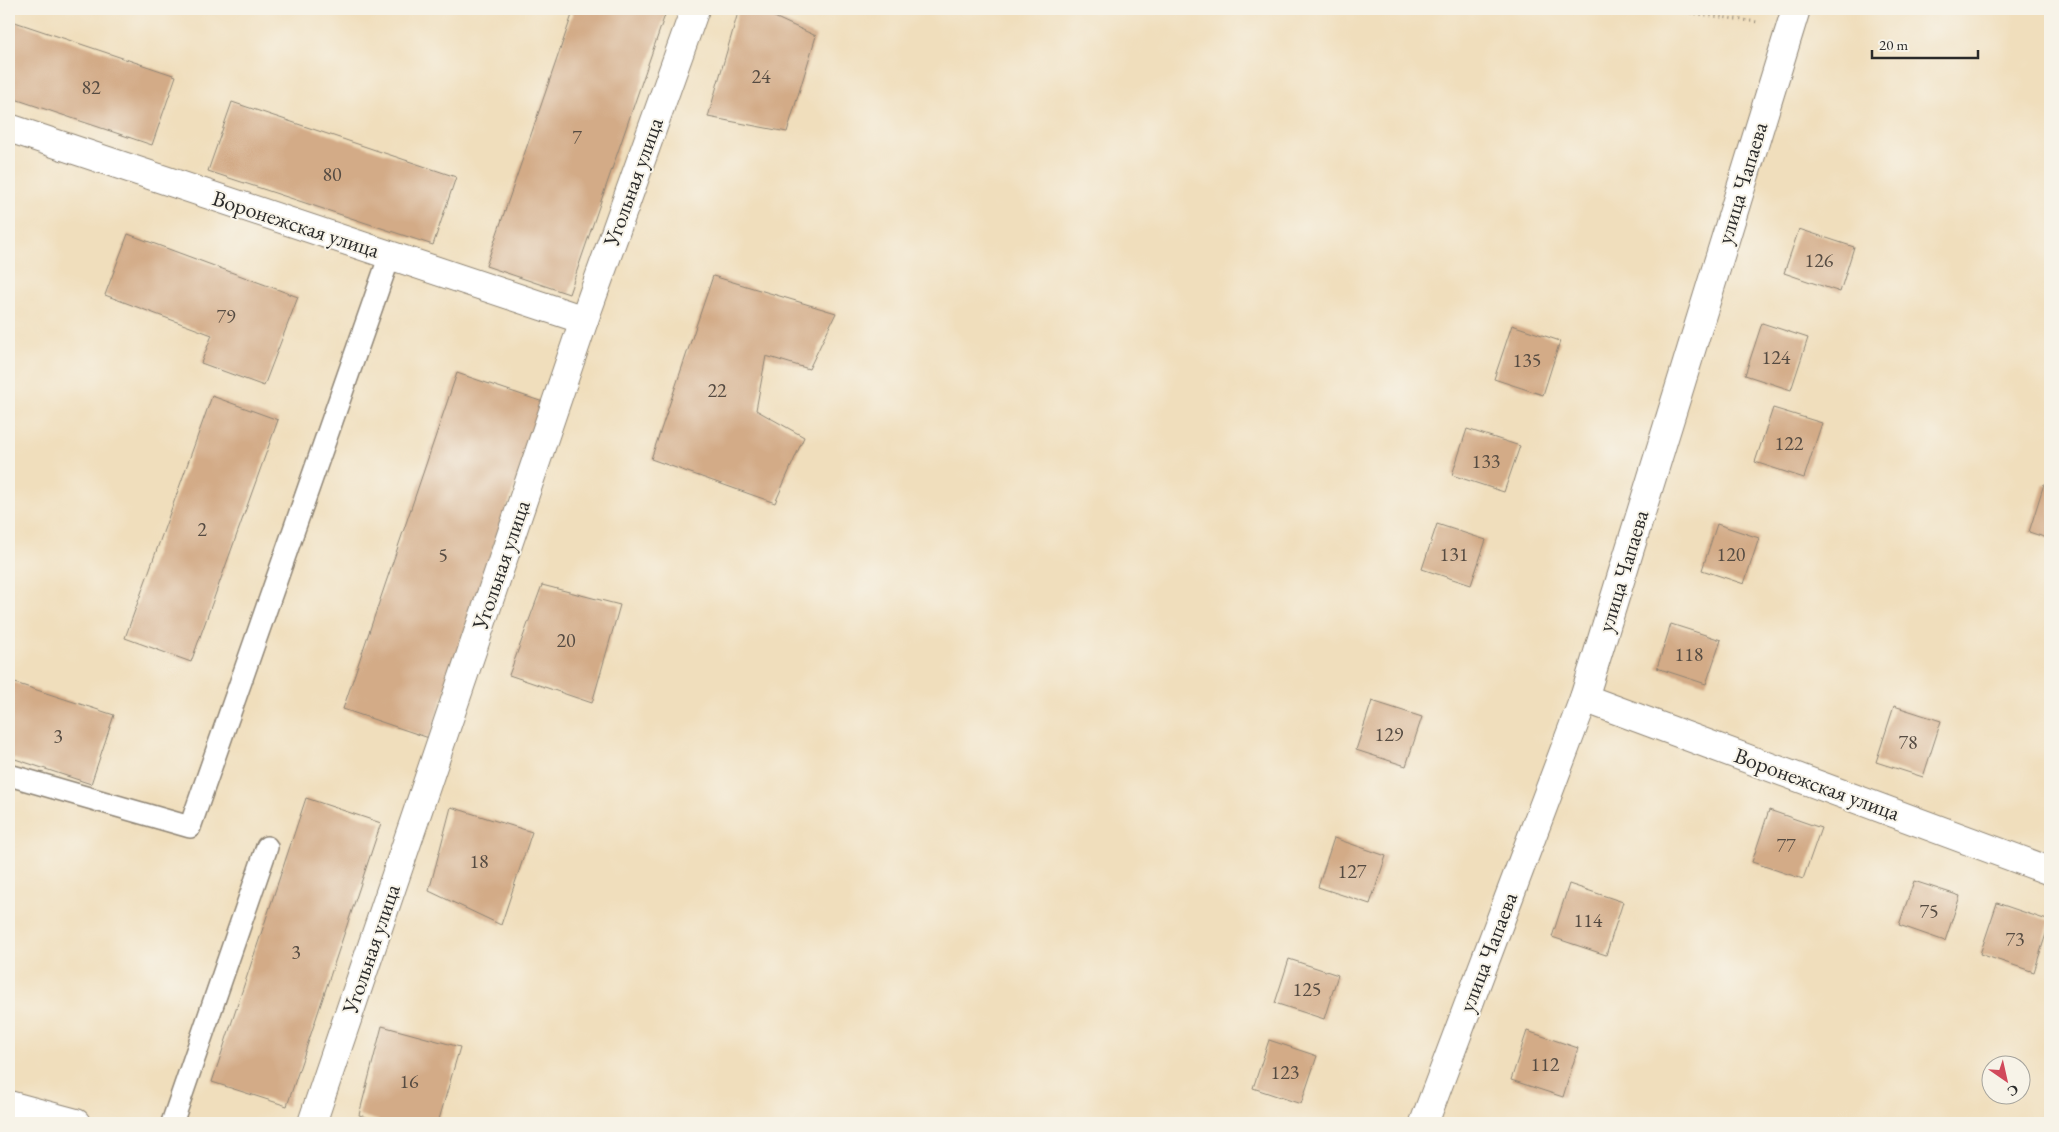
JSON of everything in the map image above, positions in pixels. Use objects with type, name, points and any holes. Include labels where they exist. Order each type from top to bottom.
[{"type":"street","name":"Угольная улица","points":[[312,1123],[584,320],[695,9]]},
{"type":"street","name":"улица Чапаева","points":[[1432,1121],[1584,698],[1793,18]]},
{"type":"street","name":"Воронежская улица","points":[[9,128],[584,320]]},
{"type":"street","name":"Воронежская улица","points":[[1584,698],[2050,871]]},
{"type":"street","points":[[9,1105],[76,1123]]},
{"type":"lane","points":[[9,775],[190,828],[390,255]]},
{"type":"lane","points":[[172,1123],[267,847]]},
{"type":"path","points":[[1661,9],[1793,18]]},
{"type":"building","points":[[574,9],[667,9],[569,294],[486,266]]},
{"type":"building","points":[[739,9],[757,9],[816,36],[787,132],[708,117]]},
{"type":"building","points":[[9,20],[176,76],[152,145],[9,97]]},
{"type":"building","points":[[232,102],[456,177],[433,245],[208,171]]},
{"type":"building","points":[[1799,229],[1854,247],[1840,292],[1784,273]]},
{"type":"building","points":[[128,234],[298,297],[264,386],[201,363],[212,335],[105,295]]},
{"type":"building","points":[[713,276],[836,313],[809,369],[766,356],[756,410],[804,437],[775,503],[651,459]]},
{"type":"building","points":[[1762,323],[1808,338],[1791,390],[1745,375]]},
{"type":"building","points":[[1512,325],[1560,341],[1543,395],[1494,379]]},
{"type":"building","points":[[457,373],[543,402],[429,738],[343,709]]},
{"type":"building","points":[[212,396],[278,420],[191,662],[125,638]]},
{"type":"building","points":[[1773,408],[1822,423],[1804,478],[1755,462]]},
{"type":"building","points":[[1467,429],[1520,446],[1504,492],[1452,475]]},
{"type":"building","points":[[2044,484],[2050,487],[2050,539],[2029,532]]},
{"type":"building","points":[[1437,524],[1486,540],[1471,585],[1422,569]]},
{"type":"building","points":[[1717,524],[1759,538],[1744,584],[1702,570]]},
{"type":"building","points":[[542,585],[620,605],[592,703],[509,675]]},
{"type":"building","points":[[1671,624],[1721,640],[1706,684],[1657,668]]},
{"type":"building","points":[[9,681],[114,715],[91,784],[9,757]]},
{"type":"building","points":[[1372,701],[1422,717],[1406,766],[1356,750]]},
{"type":"building","points":[[1894,706],[1941,721],[1923,777],[1876,762]]},
{"type":"building","points":[[306,798],[381,823],[287,1106],[212,1082]]},
{"type":"building","points":[[451,807],[532,832],[501,925],[429,891]]},
{"type":"building","points":[[1769,810],[1821,828],[1803,879],[1752,862]]},
{"type":"building","points":[[1334,838],[1386,856],[1370,904],[1318,887]]},
{"type":"building","points":[[1914,881],[1960,896],[1945,941],[1899,925]]},
{"type":"building","points":[[1569,884],[1623,902],[1606,955],[1552,937]]},
{"type":"building","points":[[1997,903],[2050,921],[2034,972],[1980,954]]},
{"type":"building","points":[[1289,959],[1338,975],[1324,1019],[1275,1003]]},
{"type":"building","points":[[382,1026],[460,1047],[438,1123],[386,1123],[359,1115]]},
{"type":"building","points":[[1527,1031],[1578,1048],[1563,1097],[1511,1080]]},
{"type":"building","points":[[1269,1040],[1317,1056],[1301,1104],[1253,1088]]}]
